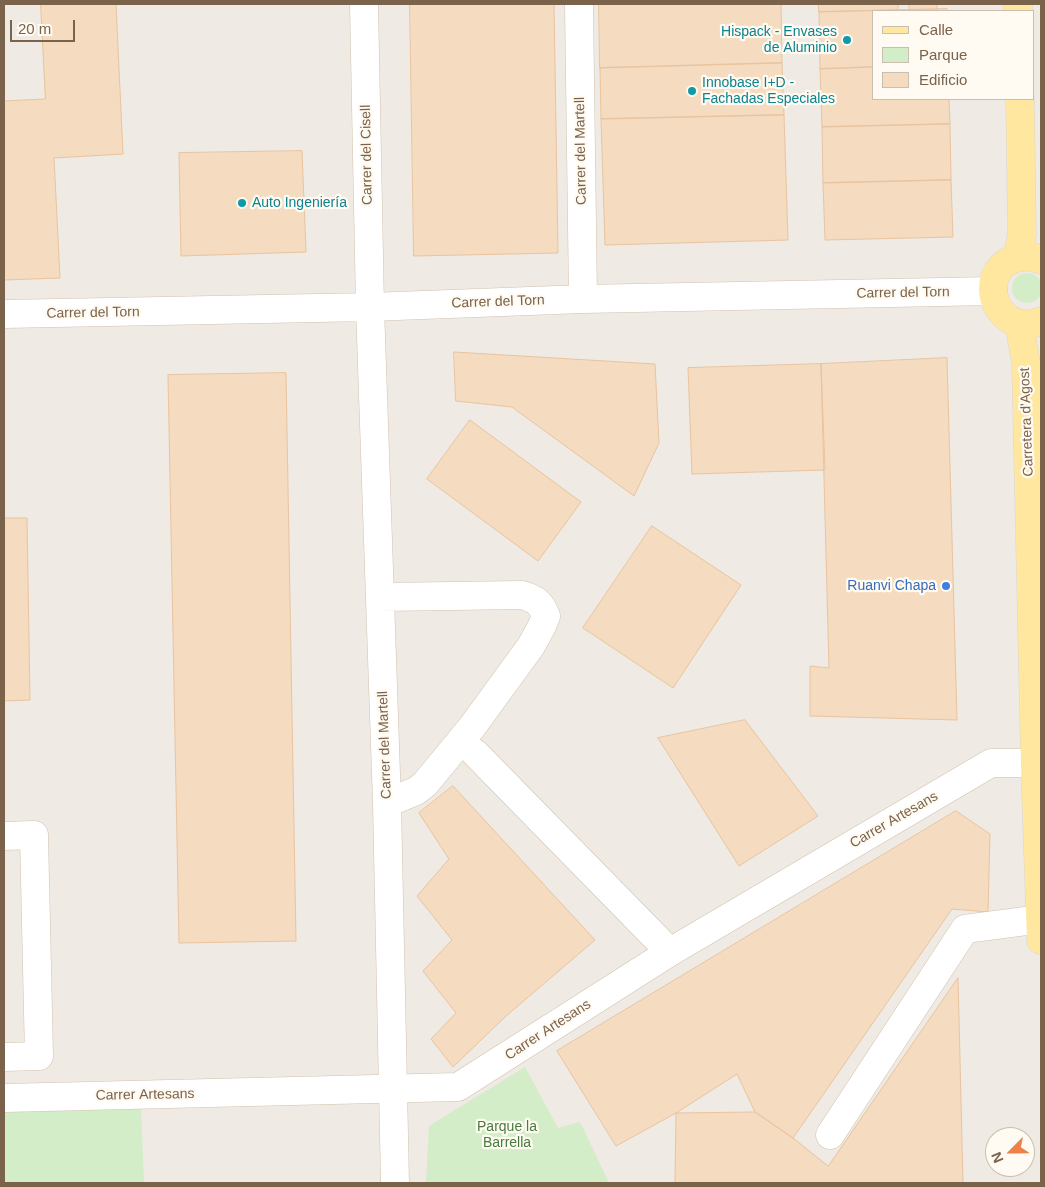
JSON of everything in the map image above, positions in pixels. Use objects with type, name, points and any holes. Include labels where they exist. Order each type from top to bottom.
[{"type":"main road","points":[[1020,100],[1022,235],[1029,259],[1007,263],[999,270],[994,280],[993,291],[996,306],[1006,317],[1030,322]]},
{"type":"main road","name":"Carretera d'Agost","points":[[1030,322],[1026,364],[1041,940]]},
{"type":"street","name":"Carrer del Cisell","points":[[364,4],[370,307]]},
{"type":"street","name":"Carrer del Martell","points":[[579,4],[583,299]]},
{"type":"street","name":"Carrer del Torn","points":[[4,314],[370,307],[583,299],[993,291]]},
{"type":"street","name":"Carrer del Martell","points":[[370,307],[387,803],[395,1183]]},
{"type":"street","points":[[381,597],[522,595],[532,598],[542,606],[546,616],[535,639],[472,727],[425,784],[416,792],[387,803]]},
{"type":"street","points":[[475,753],[670,952]]},
{"type":"street","name":"Carrer Artesans","points":[[4,1098],[458,1086],[670,952],[991,763],[1035,764]]},
{"type":"street","points":[[4,836],[34,835],[39,1056],[4,1057]]},
{"type":"street","points":[[830,1136],[965,929],[1041,919]]},
{"type":"shaded area","points":[[4,4],[1041,4],[1041,1183],[4,1183]]},
{"type":"green space","points":[[1027,273],[1038,277],[1042,288],[1038,299],[1027,303],[1016,299],[1012,288],[1016,277]]},
{"type":"green space","name":"Parque la Barrella","points":[[525,1067],[558,1128],[580,1122],[609,1183],[426,1183],[429,1126]]},
{"type":"green space","points":[[141,1108],[144,1183],[4,1183],[4,1110]]},
{"type":"building","points":[[41,4],[116,4],[123,154],[54,158],[60,278],[4,280],[4,101],[45,99]]},
{"type":"building","points":[[410,4],[554,4],[558,253],[414,256]]},
{"type":"building","points":[[599,4],[781,4],[782,63],[600,68]]},
{"type":"building","points":[[819,4],[898,4],[898,10],[819,12]]},
{"type":"building","points":[[909,4],[937,4],[937,10],[910,10]]},
{"type":"building","name":"Hispack - Envases de Aluminio","points":[[947,9],[947,10],[904,10]]},
{"type":"building","name":"Hispack - Envases de Aluminio","points":[[872,11],[872,67],[820,69],[819,12]]},
{"type":"building","name":"Innobase I+D - Fachadas Especiales","points":[[782,63],[784,115],[601,119],[600,68]]},
{"type":"building","points":[[872,67],[872,100],[949,100],[950,124],[822,127],[820,69]]},
{"type":"building","points":[[784,115],[788,240],[605,245],[601,119]]},
{"type":"building","points":[[950,124],[951,180],[823,183],[822,127]]},
{"type":"building","name":"Auto Ingeniería","points":[[302,151],[306,252],[181,256],[179,153]]},
{"type":"building","points":[[951,180],[953,237],[825,240],[823,183]]},
{"type":"building","points":[[454,352],[655,364],[659,443],[634,496],[512,407],[456,401]]},
{"type":"building","points":[[947,358],[957,720],[810,716],[810,666],[829,668],[821,364]]},
{"type":"building","points":[[821,364],[825,470],[692,474],[688,368]]},
{"type":"building","points":[[286,373],[296,941],[179,943],[168,375]]},
{"type":"building","points":[[470,420],[581,502],[538,561],[427,479]]},
{"type":"building","points":[[4,518],[27,518],[30,700],[4,701]]},
{"type":"building","points":[[652,526],[741,585],[673,688],[583,628]]},
{"type":"building","points":[[745,720],[818,816],[739,866],[658,738]]},
{"type":"building","points":[[453,786],[595,940],[506,1016],[453,1067],[431,1039],[456,1013],[423,971],[452,940],[417,896],[449,859],[419,813]]},
{"type":"building","points":[[956,811],[990,834],[988,912],[952,909],[793,1138],[755,1112],[737,1074],[676,1113],[616,1146],[557,1051]]},
{"type":"building","points":[[958,978],[963,1183],[675,1183],[676,1113],[755,1112],[793,1138],[828,1166]]},
{"type":"place","name":"Hispack - Envases de Aluminio","points":[[847,40]]},
{"type":"place","name":"Innobase I+D - Fachadas Especiales","points":[[692,91]]},
{"type":"place","name":"Auto Ingeniería","points":[[242,203]]},
{"type":"place","name":"Ruanvi Chapa","points":[[946,586]]}]
